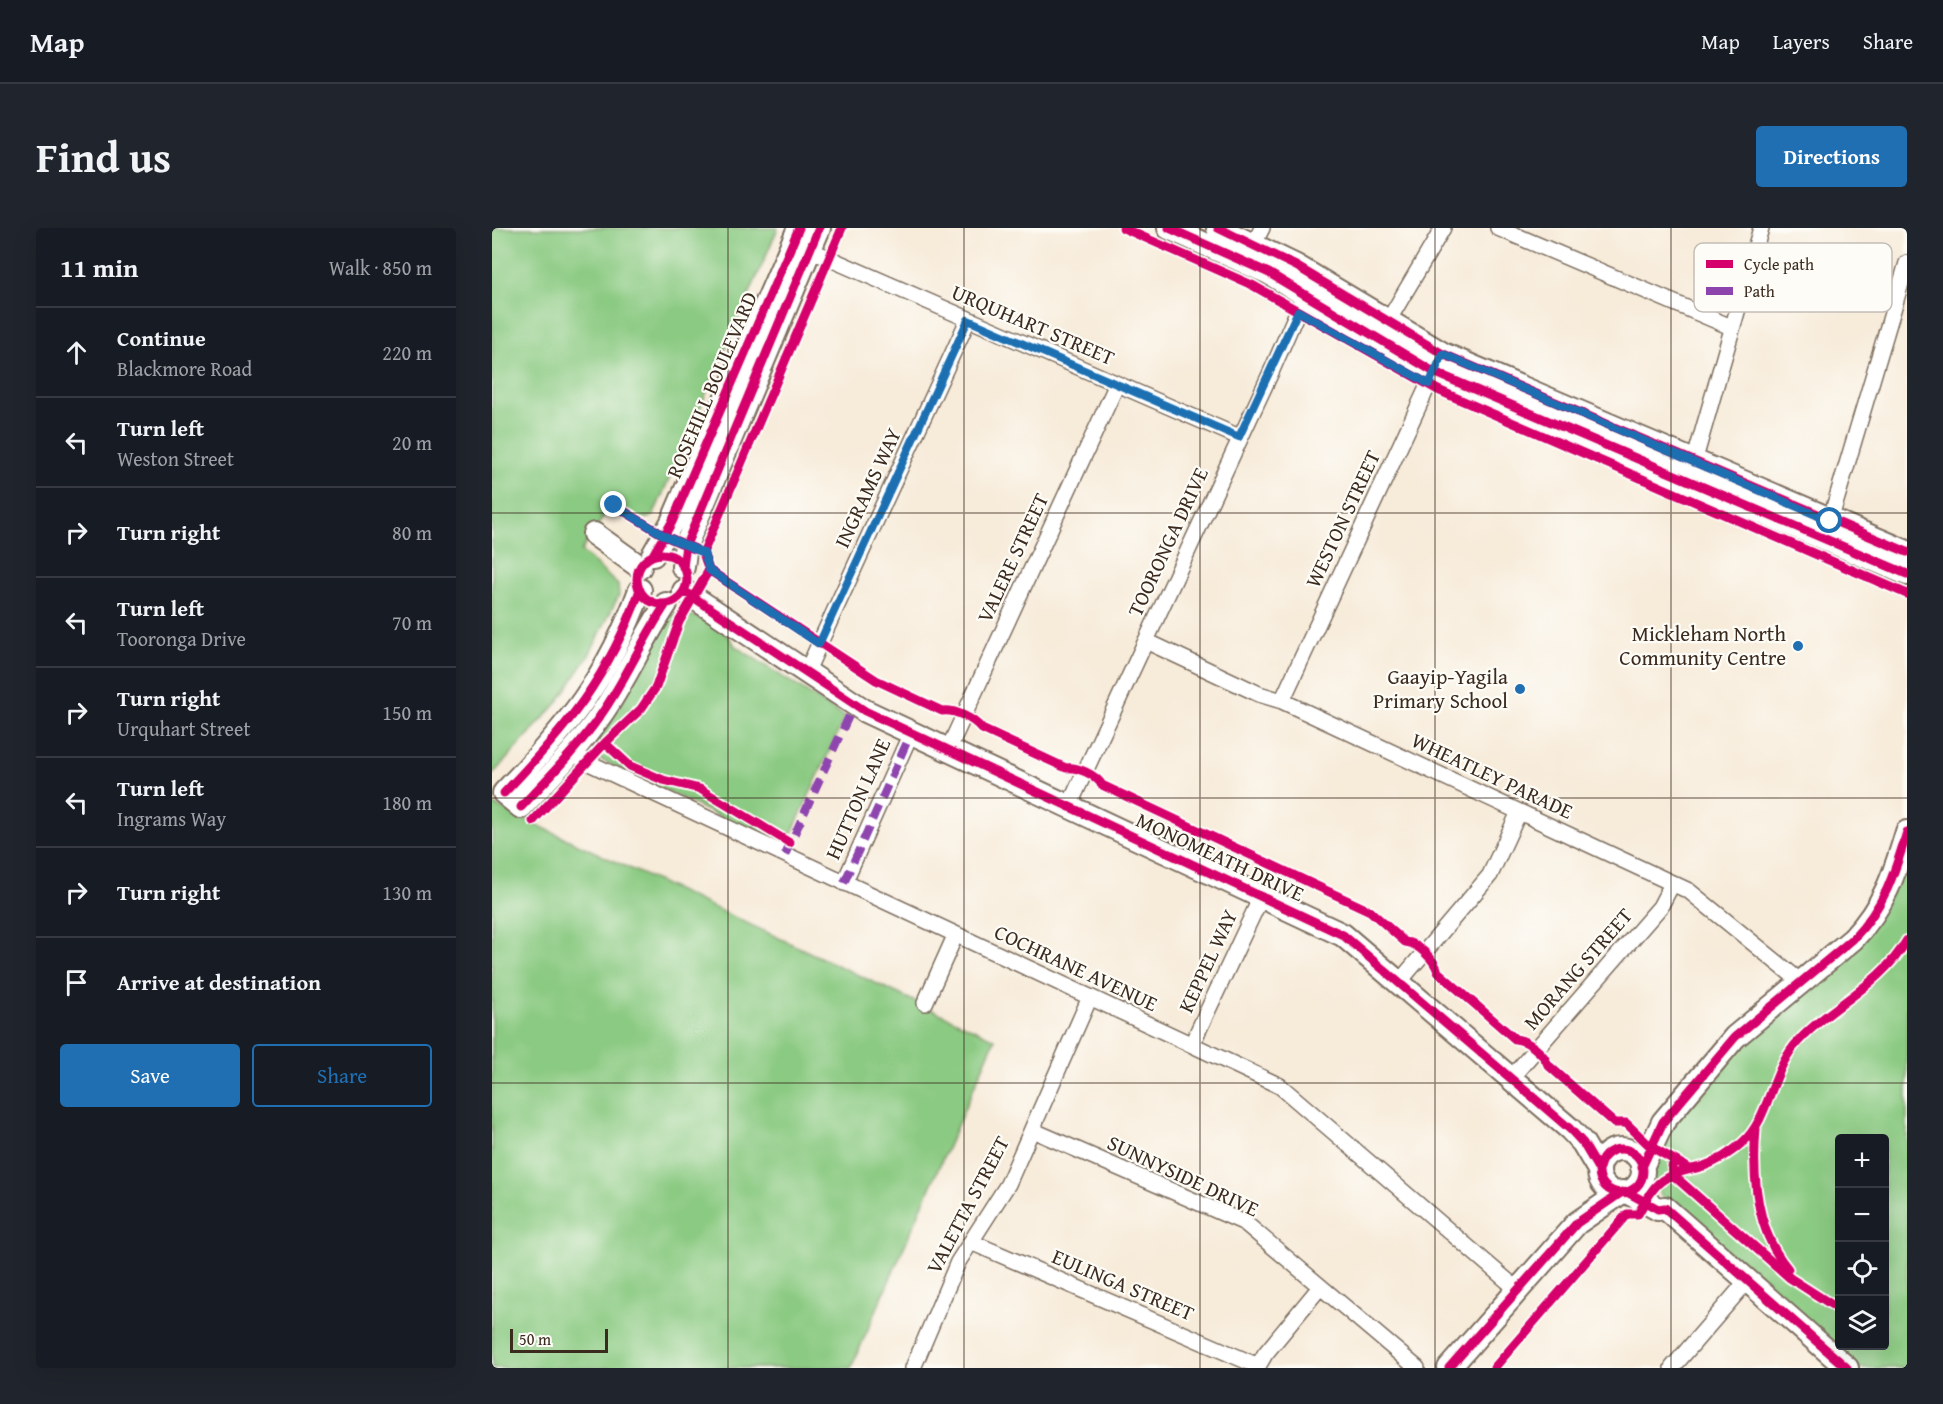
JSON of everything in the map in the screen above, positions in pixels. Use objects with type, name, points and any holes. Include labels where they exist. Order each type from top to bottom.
[{"type":"street","name":"ROSEHILL BOULEVARD","points":[[646,561],[672,522],[799,228]]},
{"type":"street","name":"ROSEHILL BOULEVARD","points":[[683,567],[686,545],[819,228]]},
{"type":"street","points":[[1169,228],[1254,244],[1305,294],[1439,363],[1809,535],[1907,574]]},
{"type":"street","points":[[1218,228],[1254,244],[1388,321],[1439,363],[1694,462],[1907,552]]},
{"type":"street","points":[[1388,321],[1443,228]]},
{"type":"street","points":[[1498,228],[1694,311]]},
{"type":"street","points":[[1756,243],[1761,228]]},
{"type":"street","name":"URQUHART STREET","points":[[810,250],[1239,437]]},
{"type":"street","points":[[1830,521],[1907,263]]},
{"type":"street","name":"TOORONGA DRIVE","points":[[1069,806],[1305,294]]},
{"type":"street","points":[[1696,312],[1731,327]]},
{"type":"street","points":[[1694,462],[1736,312]]},
{"type":"street","name":"INGRAMS WAY","points":[[806,673],[968,320]]},
{"type":"street","name":"WESTON STREET","points":[[1282,701],[1439,363]]},
{"type":"street","name":"VALERE STREET","points":[[948,750],[1117,384]]},
{"type":"street","points":[[594,534],[646,561]]},
{"type":"street","points":[[640,590],[623,636],[596,685],[548,746],[504,793],[521,807],[573,752],[601,715],[643,640],[675,598],[686,574],[683,567],[674,558],[664,554],[646,561],[636,580],[640,590],[651,601],[675,598]]},
{"type":"street","name":"MONOMEATH DRIVE","points":[[675,598],[806,673],[854,705],[1343,935],[1400,981],[1570,1129],[1583,1143],[1600,1173]]},
{"type":"street","name":"WHEATLEY PARADE","points":[[1146,641],[1259,694],[1282,701],[1700,898],[1801,982]]},
{"type":"street","name":"HUTTON LANE","points":[[844,883],[910,733]]},
{"type":"street","name":"COCHRANE AVENUE","points":[[573,752],[587,762],[955,936],[1192,1044],[1287,1091],[1518,1290]]},
{"type":"street","points":[[1400,981],[1490,875],[1519,812]]},
{"type":"street","points":[[1577,1223],[1640,1181],[1663,1122],[1735,1037],[1853,939],[1870,921],[1889,890],[1907,832]]},
{"type":"street","name":"MORANG STREET","points":[[1511,1078],[1660,907],[1672,884]]},
{"type":"street","name":"KEPPEL WAY","points":[[1192,1044],[1262,895]]},
{"type":"street","points":[[925,1003],[955,936]]},
{"type":"street","name":"VALETTA STREET","points":[[917,1367],[958,1262],[1008,1184],[1090,997]]},
{"type":"street","points":[[1449,1368],[1577,1223],[1595,1192],[1604,1157],[1663,1122]]},
{"type":"street","name":"MONOMEATH DRIVE","points":[[1570,1129],[1619,1149]]},
{"type":"street","name":"SUNNYSIDE DRIVE","points":[[1032,1130],[1245,1223],[1417,1368]]},
{"type":"street","points":[[1619,1149],[1636,1155],[1643,1170],[1666,1201],[1665,1208]]},
{"type":"street","points":[[1600,1173],[1608,1188],[1625,1192],[1658,1209],[1665,1208],[1847,1368]]},
{"type":"street","name":"EULINGA STREET","points":[[971,1242],[1258,1367]]},
{"type":"street","points":[[1672,1368],[1747,1281]]},
{"type":"street","points":[[1258,1367],[1264,1354],[1320,1287]]},
{"type":"green space","points":[[492,228],[778,228],[653,516],[641,520],[613,502],[581,551],[618,585],[619,595],[588,657],[558,702],[492,775]]},
{"type":"green space","points":[[678,612],[694,616],[719,629],[735,646],[845,717],[785,848],[597,758],[593,752],[592,744],[595,735],[604,731],[645,664],[642,655],[670,616]]},
{"type":"green space","points":[[492,804],[995,1039],[851,1368],[492,1368]]},
{"type":"green space","points":[[1907,832],[1907,1368],[1847,1368],[1666,1201],[1643,1172],[1648,1150],[1735,1037],[1853,939]]},
{"type":"marked path","points":[[785,855],[854,705]]},
{"type":"marked path","points":[[844,883],[911,733]]},
{"type":"cycle path","points":[[653,555],[672,522],[799,228]]},
{"type":"cycle path","points":[[683,567],[686,545],[819,228]]},
{"type":"cycle path","points":[[533,821],[605,743],[641,709],[656,687],[679,622],[709,570],[703,553],[842,228]]},
{"type":"cycle path","points":[[1123,228],[1252,285],[1438,390],[1907,594]]},
{"type":"cycle path","points":[[1169,228],[1269,273],[1434,372],[1907,574]]},
{"type":"cycle path","points":[[1218,228],[1296,266],[1443,354],[1907,552]]},
{"type":"cycle path","points":[[614,505],[665,536],[695,549]]},
{"type":"cycle path","points":[[662,554],[676,558],[683,565],[687,579],[683,593],[676,600],[662,604],[648,600],[641,593],[637,579],[641,565],[648,558],[662,554]]},
{"type":"cycle path","points":[[709,570],[876,680],[942,711],[964,716],[982,729],[1066,768],[1086,772],[1102,785],[1370,911],[1405,942],[1415,945],[1425,953],[1438,972],[1515,1039],[1534,1048],[1543,1056],[1548,1065],[1614,1123],[1626,1123],[1650,1146],[1688,1168]]},
{"type":"cycle path","points":[[504,793],[567,723],[584,699],[614,649],[640,590]]},
{"type":"cycle path","points":[[684,591],[865,711],[1343,935],[1570,1129],[1583,1143],[1599,1170]]},
{"type":"cycle path","points":[[521,807],[572,752],[600,716],[666,604]]},
{"type":"cycle path","points":[[605,743],[630,766],[663,780],[700,789],[790,843]]},
{"type":"cycle path","points":[[1642,1167],[1663,1122],[1735,1037],[1853,939],[1864,926],[1887,889],[1907,832]]},
{"type":"cycle path","points":[[1494,1368],[1627,1214],[1638,1214],[1650,1193],[1660,1182],[1672,1175],[1714,1162],[1743,1142],[1758,1122],[1780,1070],[1794,1046],[1822,1019],[1883,970],[1907,940]]},
{"type":"cycle path","points":[[1756,1129],[1756,1184],[1762,1220],[1777,1254],[1788,1269]]},
{"type":"cycle path","points":[[1621,1149],[1636,1156],[1643,1171],[1636,1186],[1621,1193],[1606,1186],[1599,1171],[1606,1156],[1621,1149]]},
{"type":"cycle path","points":[[1672,1166],[1673,1175],[1790,1278],[1835,1307]]},
{"type":"cycle path","points":[[1449,1368],[1577,1223],[1622,1192]]},
{"type":"cycle path","points":[[1627,1192],[1658,1209],[1665,1208],[1847,1368]]},
{"type":"place","name":"Mickleham North Community Centre","points":[[1798,646]]},
{"type":"place","name":"Gaayip-Yagila Primary School","points":[[1520,689]]},
{"type":"route","points":[[614,505],[665,536],[704,553],[709,570],[819,644],[968,320],[1239,437],[1298,311],[1429,384],[1443,354],[1830,521]]}]
